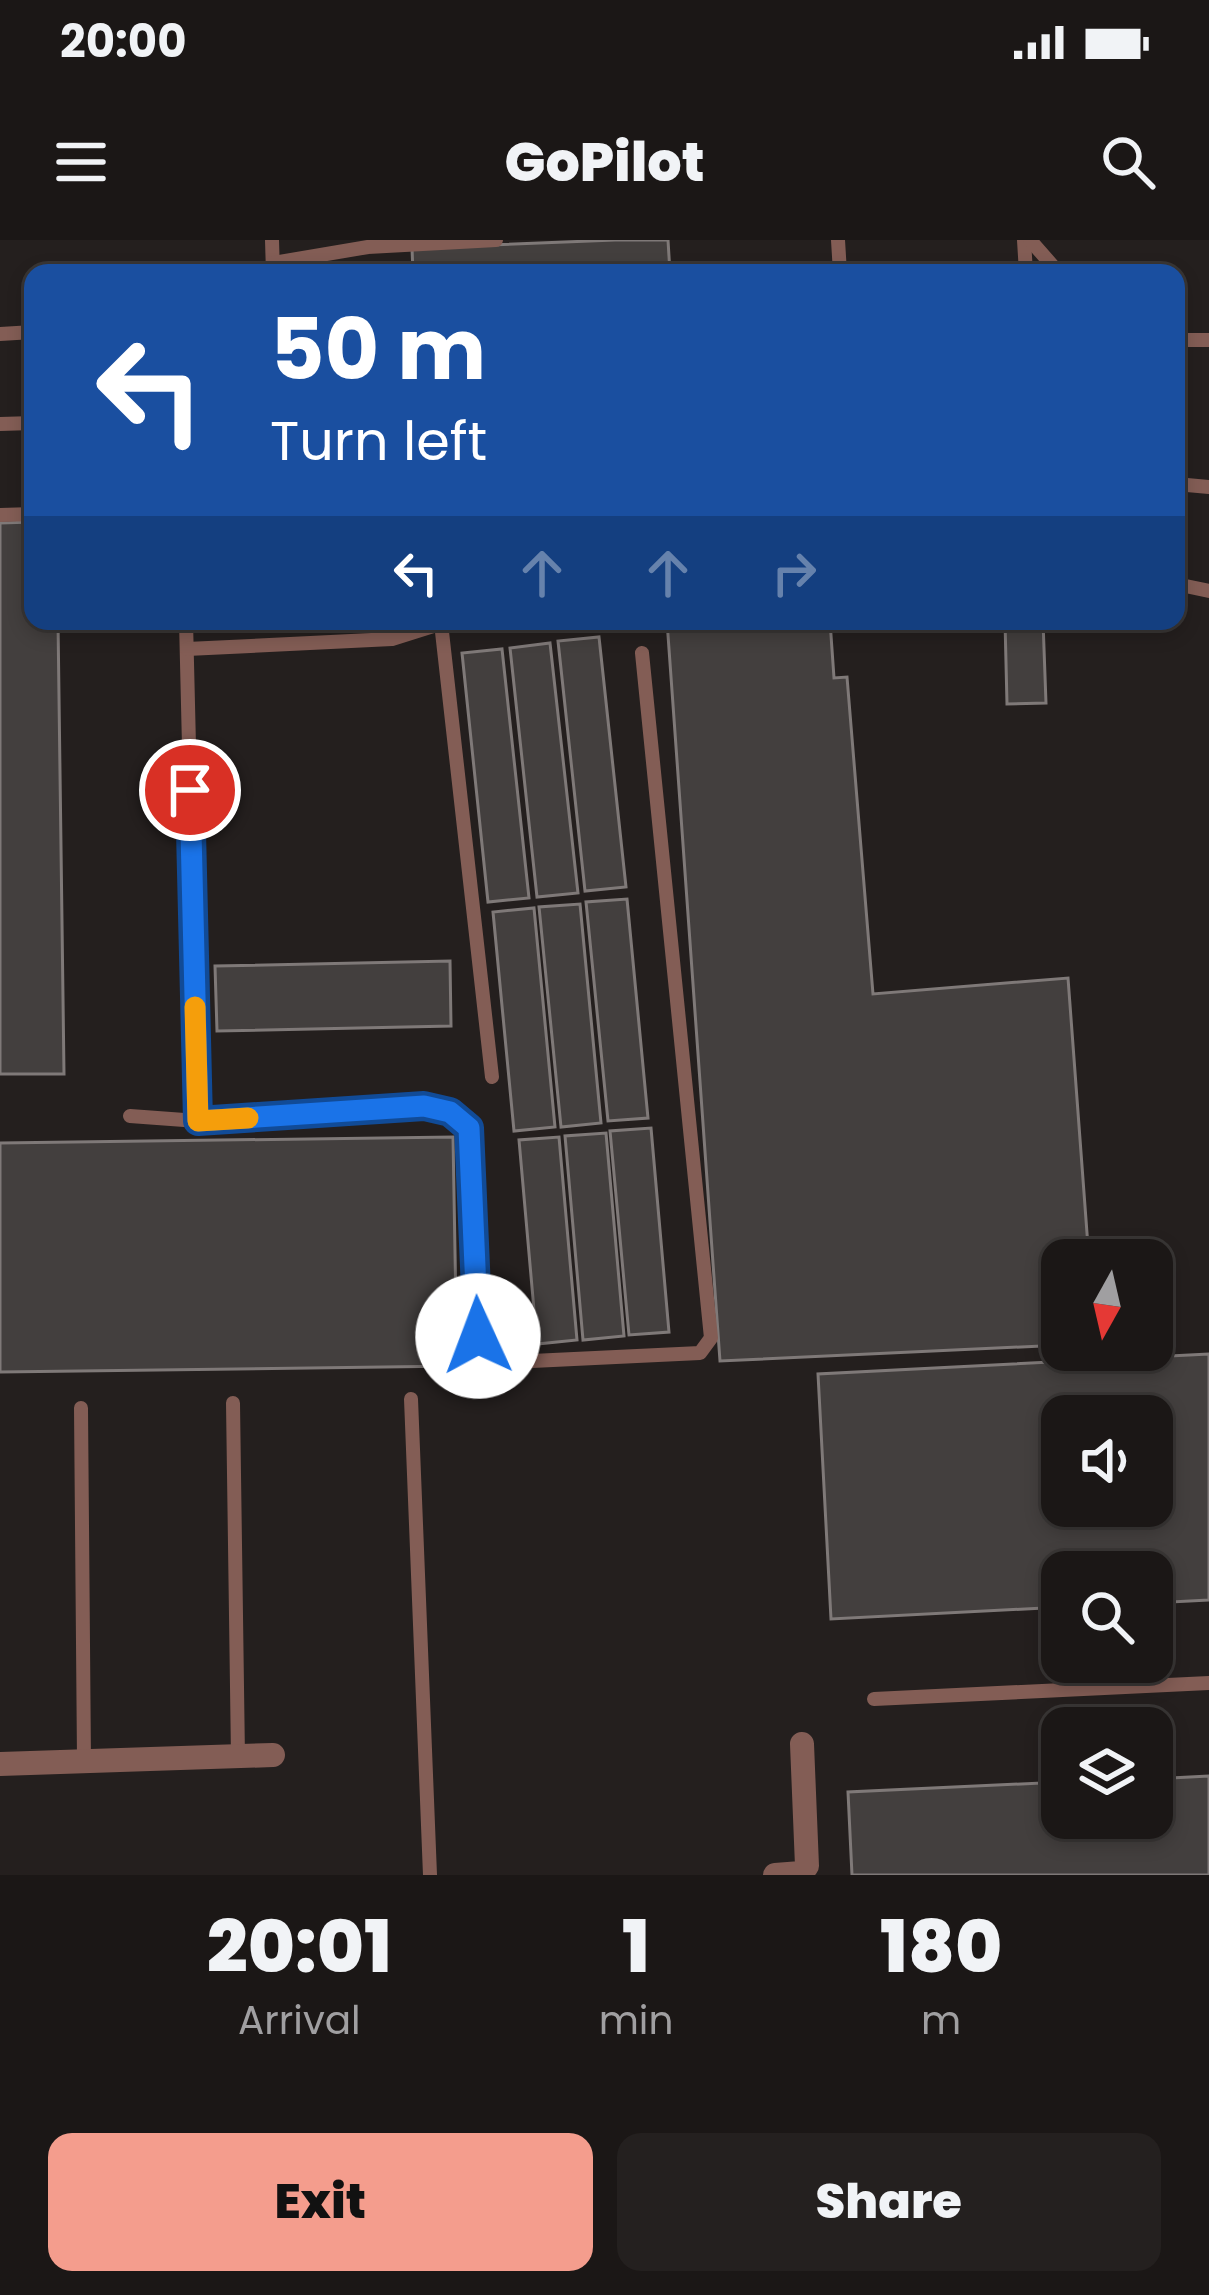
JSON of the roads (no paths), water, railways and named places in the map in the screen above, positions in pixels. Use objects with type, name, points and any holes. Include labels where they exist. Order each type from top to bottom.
[{"type":"street","points":[[775,1875],[801,1873],[807,1866],[802,1744]]},
{"type":"street","points":[[0,1764],[273,1755]]},
{"type":"lane","points":[[288,264],[368,243],[496,240]]},
{"type":"lane","points":[[1027,240],[1050,264]]},
{"type":"lane","points":[[186,630],[198,1121]]},
{"type":"lane","points":[[187,649],[392,640],[422,630]]},
{"type":"lane","points":[[447,630],[492,1077]]},
{"type":"lane","points":[[130,1116],[198,1121],[424,1106],[450,1112],[469,1128],[478,1336],[490,1356],[511,1362],[700,1353],[711,1338],[642,653]]},
{"type":"lane","points":[[410,1399],[430,1875]]},
{"type":"lane","points":[[233,1403],[238,1757]]},
{"type":"lane","points":[[81,1408],[84,1761]]},
{"type":"lane","points":[[874,1699],[1209,1683]]}]
